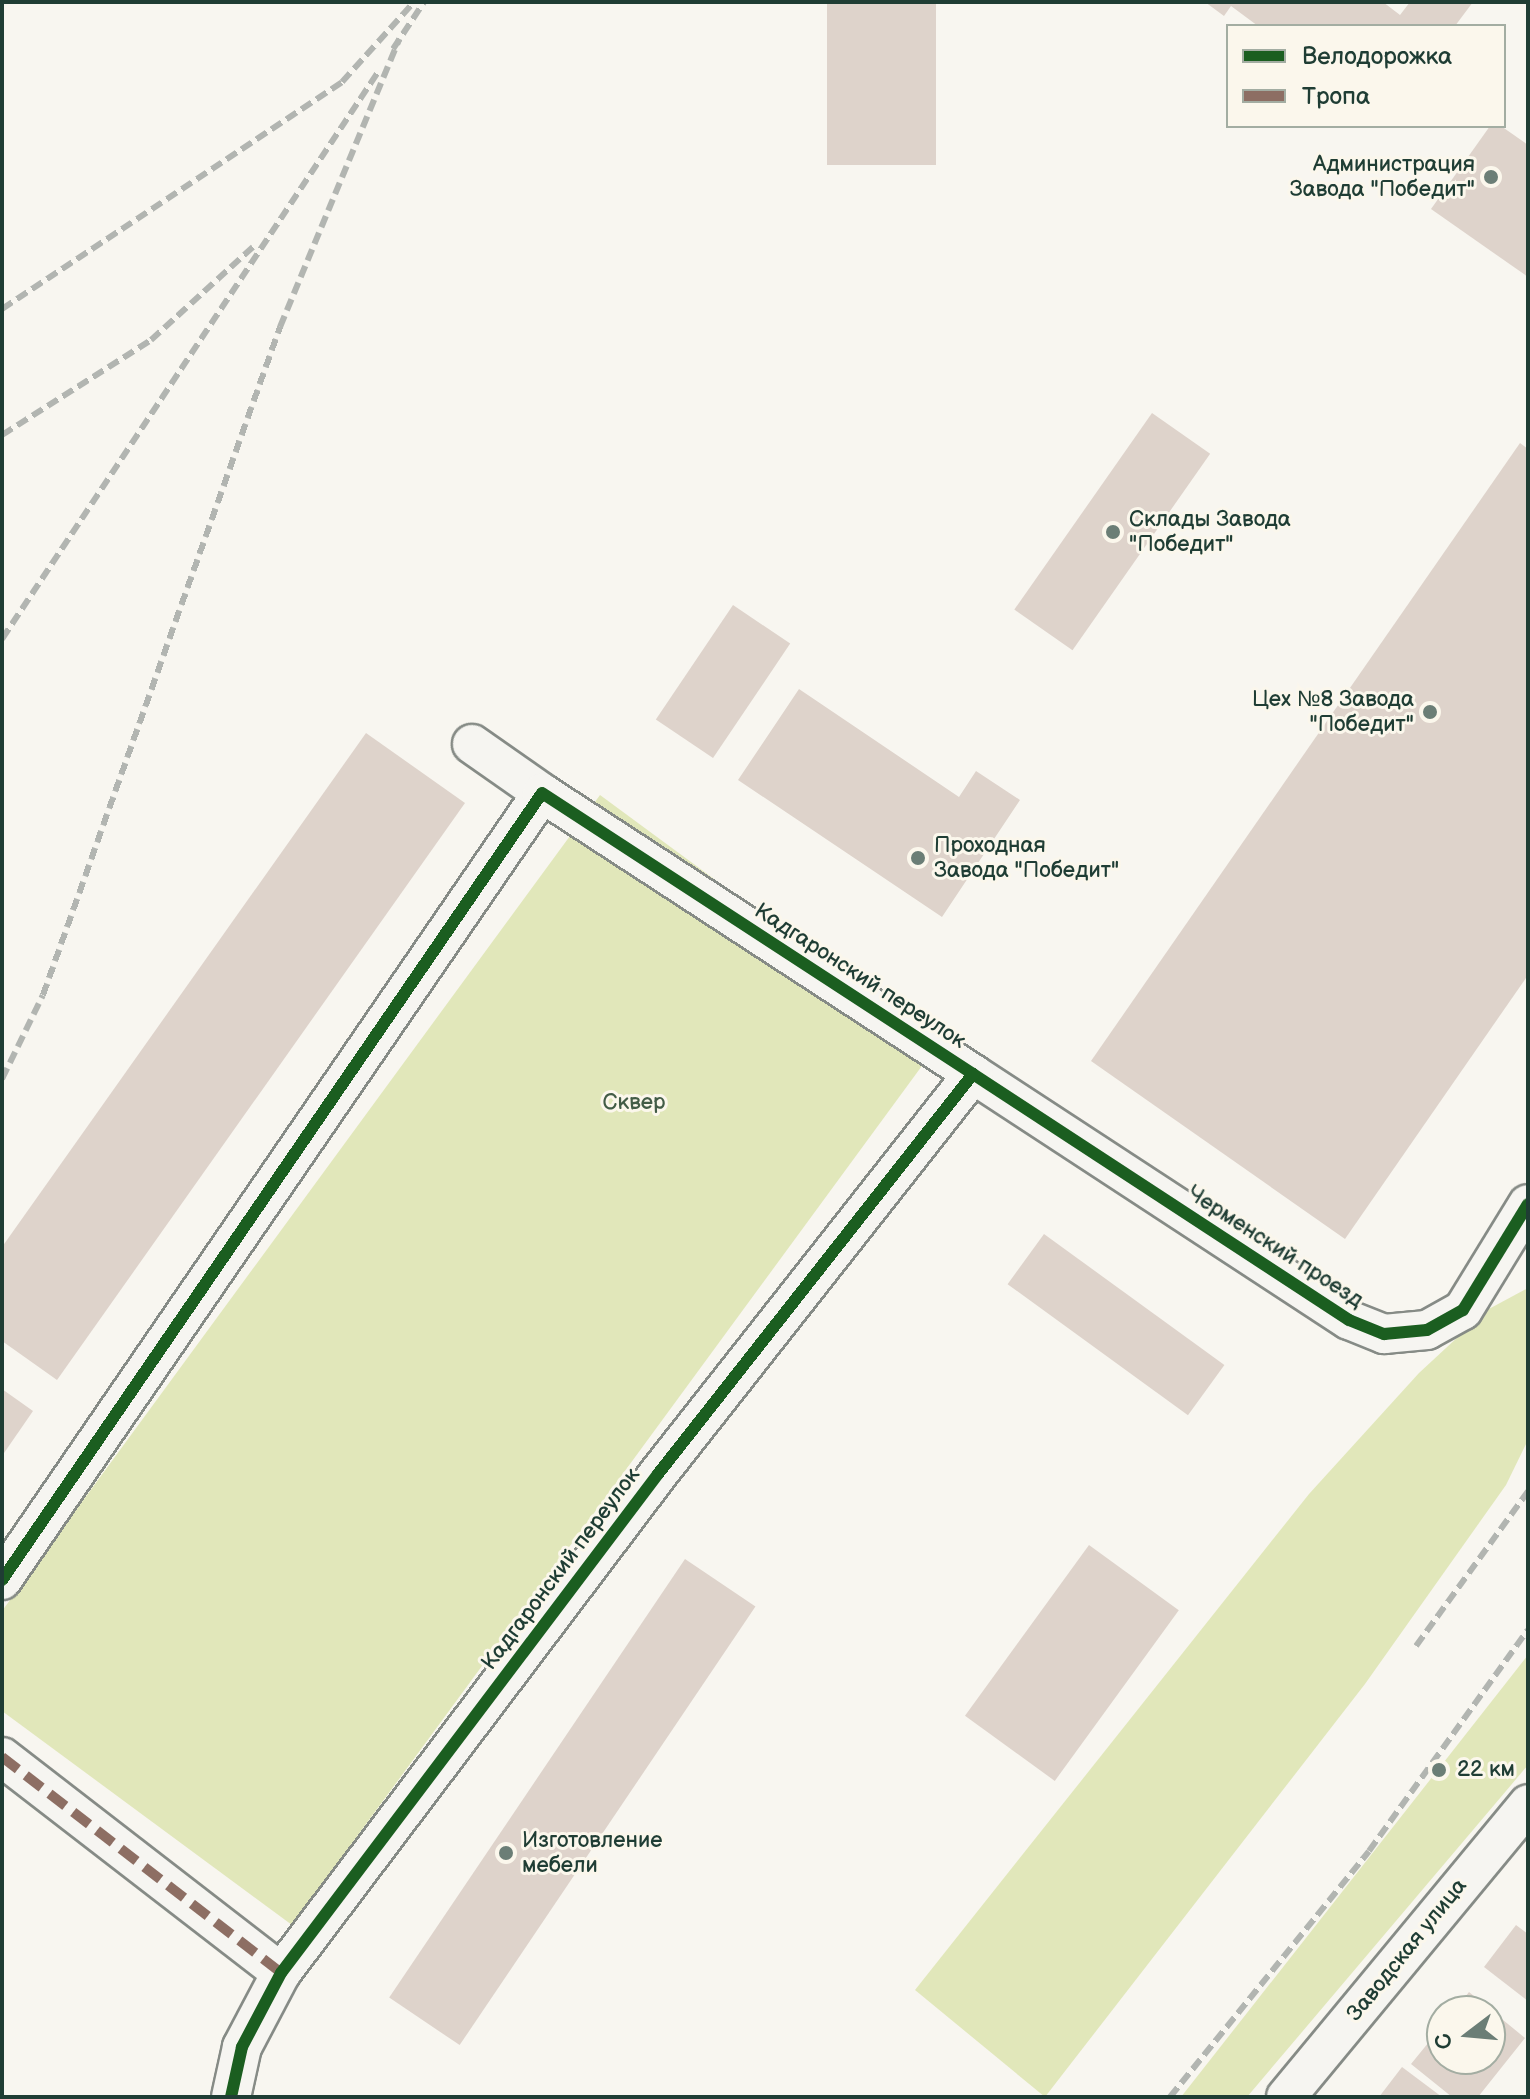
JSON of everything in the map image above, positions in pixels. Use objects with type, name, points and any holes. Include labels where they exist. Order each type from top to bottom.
[{"type":"street","name":"Кадгаронский переулок","points":[[231,2097],[242,2047],[281,1973],[658,1474],[973,1074],[542,793],[472,744]]},
{"type":"street","points":[[2,1580],[542,793]]},
{"type":"street","name":"Черменский проезд","points":[[973,1074],[1349,1320],[1384,1334],[1427,1330],[1463,1310],[1528,1204]]},
{"type":"street","points":[[2,1757],[281,1973]]},
{"type":"street","name":"Заводская улица","points":[[1286,2097],[1528,1804]]},
{"type":"green space","name":"Сквер","points":[[600,795],[938,1044],[292,1925],[2,1711],[2,1611]]},
{"type":"green space","points":[[1528,1288],[1528,1440],[1506,1485],[1365,1684],[1045,2097],[915,1990],[1309,1494],[1419,1373],[1487,1310]]},
{"type":"green space","points":[[1528,1655],[1528,1765],[1247,2097],[1181,2097]]},
{"type":"building","points":[[827,2],[936,2],[936,165],[827,165]]},
{"type":"building","points":[[1205,2],[1383,2],[1400,15],[1410,2],[1473,2],[1456,24],[1255,24],[1231,6],[1224,16]]},
{"type":"building","name":"Администрация Завода \"Победит\"","points":[[1489,128],[1504,128],[1528,145],[1528,277],[1431,209]]},
{"type":"building","name":"Склады Завода \"Победит\"","points":[[1152,413],[1210,454],[1073,650],[1014,610]]},
{"type":"building","name":"Цех №8 Завода \"Победит\"","points":[[1520,443],[1528,449],[1528,975],[1345,1239],[1091,1061]]},
{"type":"building","points":[[733,605],[790,644],[713,758],[656,719]]},
{"type":"building","name":"Проходная Завода \"Победит\"","points":[[799,689],[959,797],[976,771],[1020,800],[942,917],[738,780]]},
{"type":"building","points":[[366,733],[465,803],[57,1380],[2,1341],[2,1247]]},
{"type":"building","points":[[1044,1234],[1224,1365],[1188,1415],[1008,1284]]},
{"type":"building","points":[[2,1389],[33,1411],[2,1456]]},
{"type":"building","points":[[1089,1545],[1179,1610],[1055,1781],[965,1716]]},
{"type":"building","points":[[685,1559],[755,1607],[460,2045],[389,1998]]},
{"type":"building","points":[[1516,1925],[1528,1934],[1528,2001],[1484,1967]]},
{"type":"building","points":[[1506,2022],[1525,2038],[1506,2062]]},
{"type":"building","points":[[1426,2046],[1426,2075],[1496,2075],[1478,2097],[1452,2097],[1411,2064]]},
{"type":"building","points":[[1402,2067],[1442,2097],[1379,2097]]},
{"type":"railway","points":[[2,309],[342,82],[414,2]]},
{"type":"railway","points":[[393,49],[424,2]]},
{"type":"railway","points":[[2,1079],[43,995],[280,327],[399,39]]},
{"type":"railway","points":[[2,639],[378,72]]},
{"type":"railway","points":[[2,435],[151,340],[253,247]]},
{"type":"railway","points":[[1416,1646],[1528,1491]]},
{"type":"railway","points":[[1170,2097],[1369,1851],[1528,1630]]},
{"type":"marked path","points":[[2,1757],[281,1973]]},
{"type":"cycle path","points":[[2,1580],[542,793],[973,1074],[658,1474],[281,1973],[242,2047],[231,2097]]},
{"type":"cycle path","points":[[973,1074],[1349,1320],[1384,1334],[1427,1330],[1463,1310],[1528,1204]]},
{"type":"place","name":"Администрация Завода \"Победит\"","points":[[1491,177]]},
{"type":"place","name":"Склады Завода \"Победит\"","points":[[1113,532]]},
{"type":"place","name":"Цех №8 Завода \"Победит\"","points":[[1430,712]]},
{"type":"place","name":"Проходная Завода \"Победит\"","points":[[918,858]]},
{"type":"place","name":"22 км","points":[[1439,1770]]},
{"type":"place","name":"Изготовление мебели","points":[[506,1853]]}]
